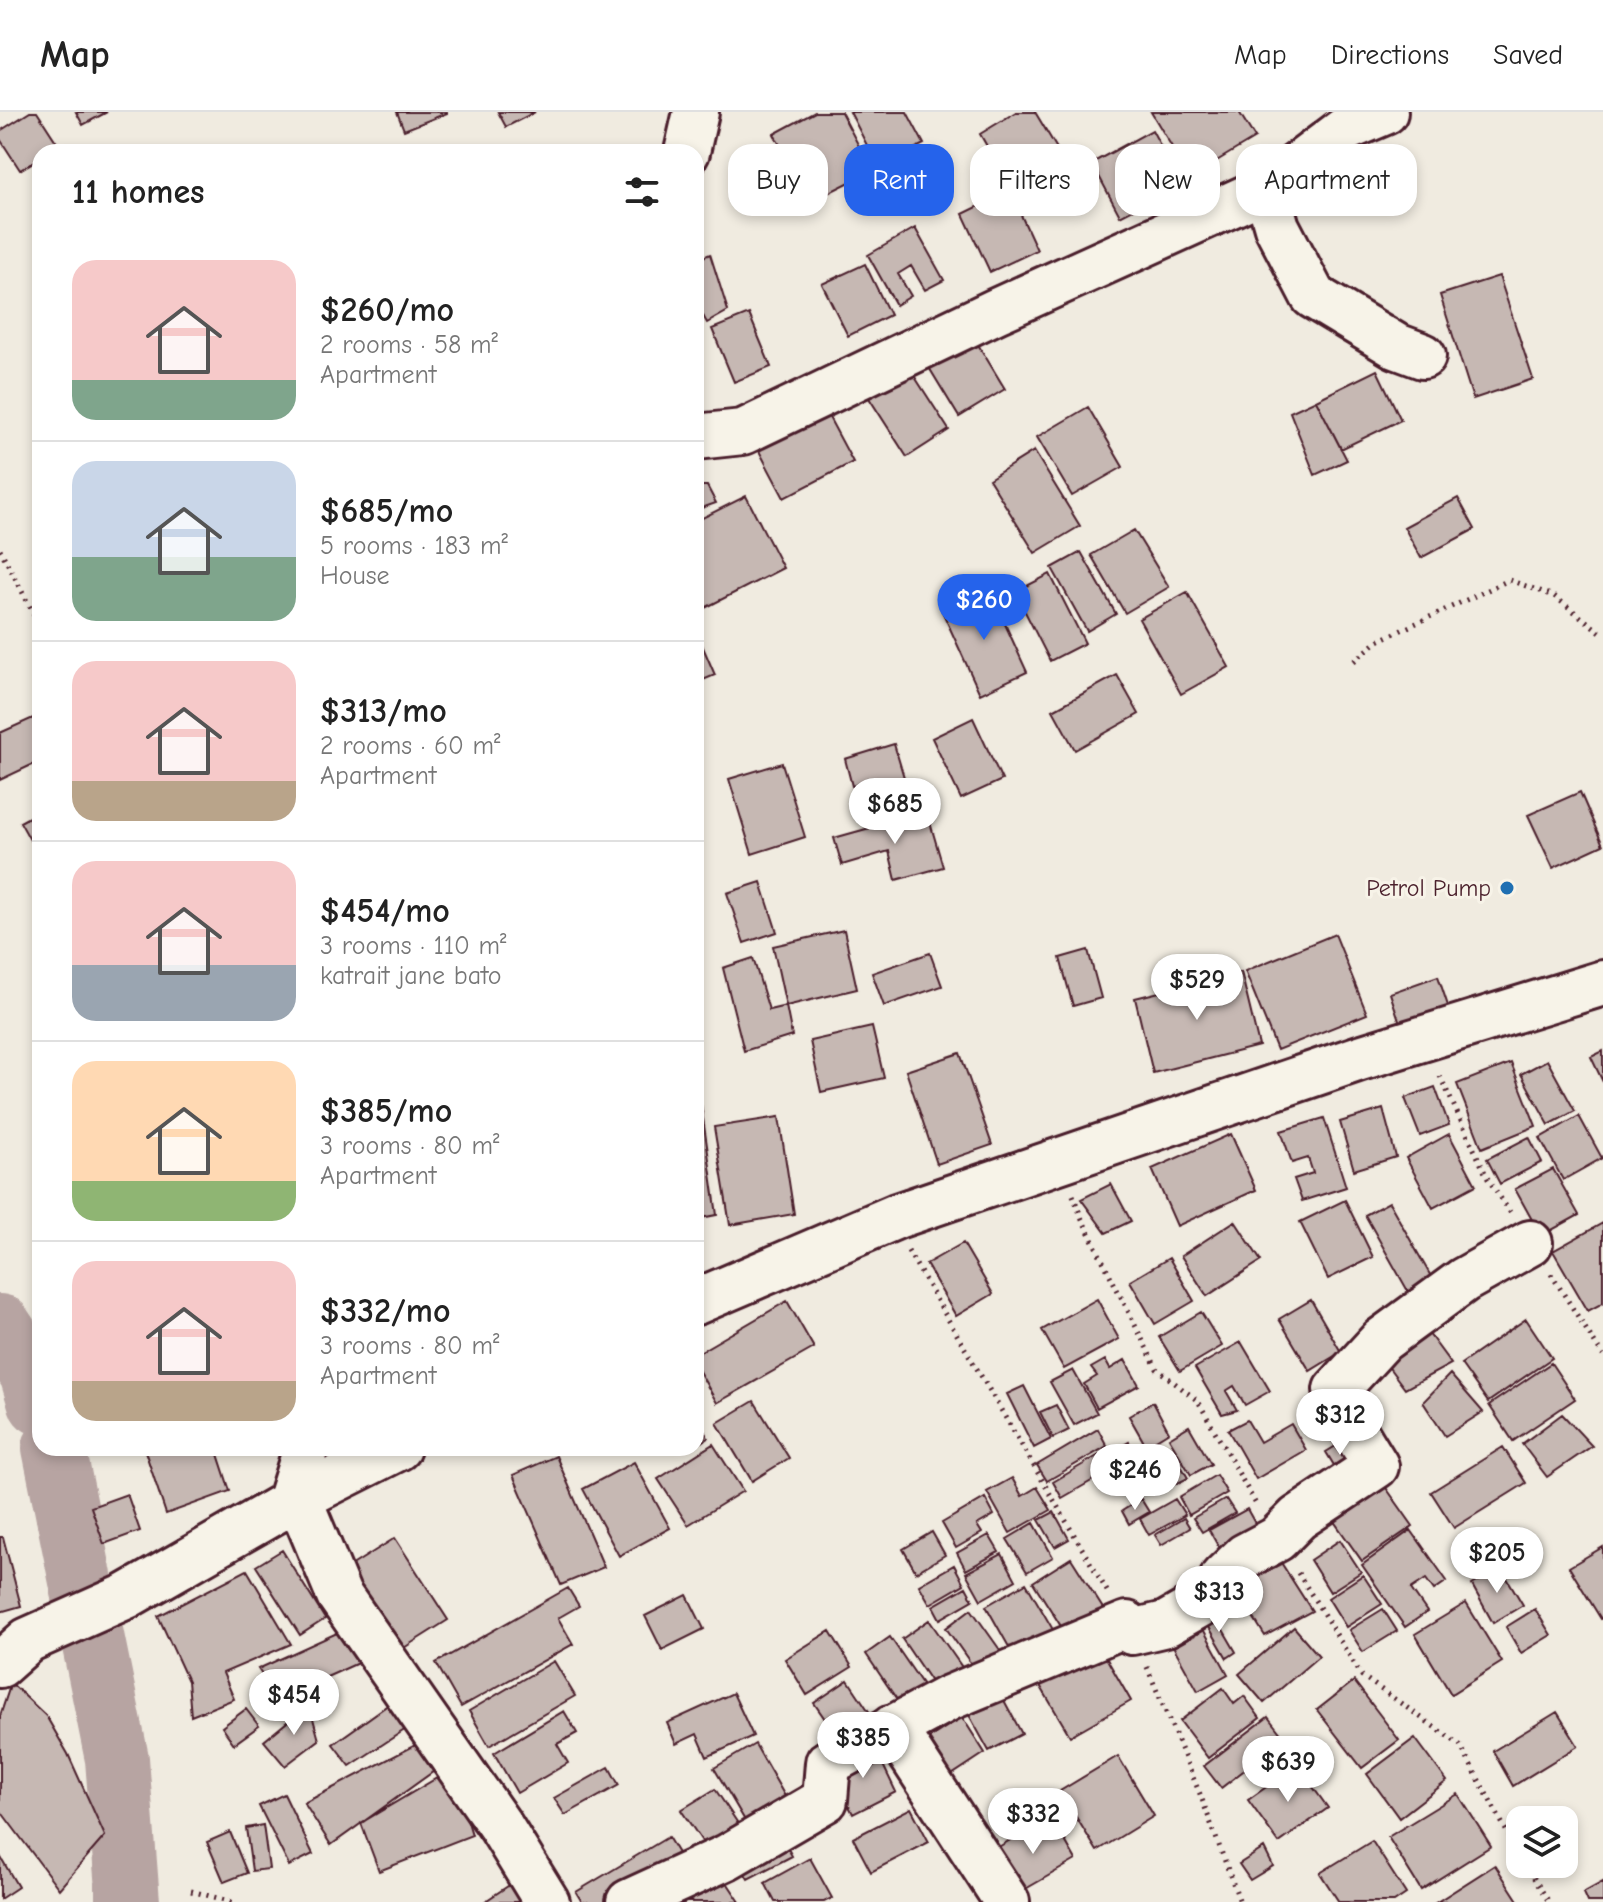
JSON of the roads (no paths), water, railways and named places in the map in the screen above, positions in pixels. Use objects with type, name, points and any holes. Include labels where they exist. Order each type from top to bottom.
[{"type":"street","points":[[689,144],[696,112]]},
{"type":"street","points":[[1326,144],[1347,128],[1385,112]]},
{"type":"street","points":[[704,436],[743,432],[1010,304],[1236,202]]},
{"type":"street","points":[[1274,216],[1313,296],[1396,346],[1423,356]]},
{"type":"street","points":[[704,1299],[890,1219],[1422,1039],[1603,983]]},
{"type":"street","points":[[629,1902],[727,1857],[825,1800],[828,1763],[893,1727],[949,1698],[1129,1628],[1166,1624],[1222,1592],[1223,1577],[1245,1556],[1277,1539],[1298,1518],[1376,1466],[1354,1430],[1336,1390],[1382,1340],[1464,1280],[1530,1243]]},
{"type":"street","points":[[304,1456],[294,1501],[339,1595],[389,1671],[501,1827],[547,1902]]},
{"type":"street","points":[[14,1653],[127,1596],[294,1501],[382,1456]]},
{"type":"street","points":[[893,1727],[1007,1902]]},
{"type":"waterway","points":[[0,1326],[32,1376]]},
{"type":"waterway","points":[[56,1456],[117,1759],[128,1902]]},
{"type":"place","name":"Petrol Pump","points":[[1507,888]]}]
